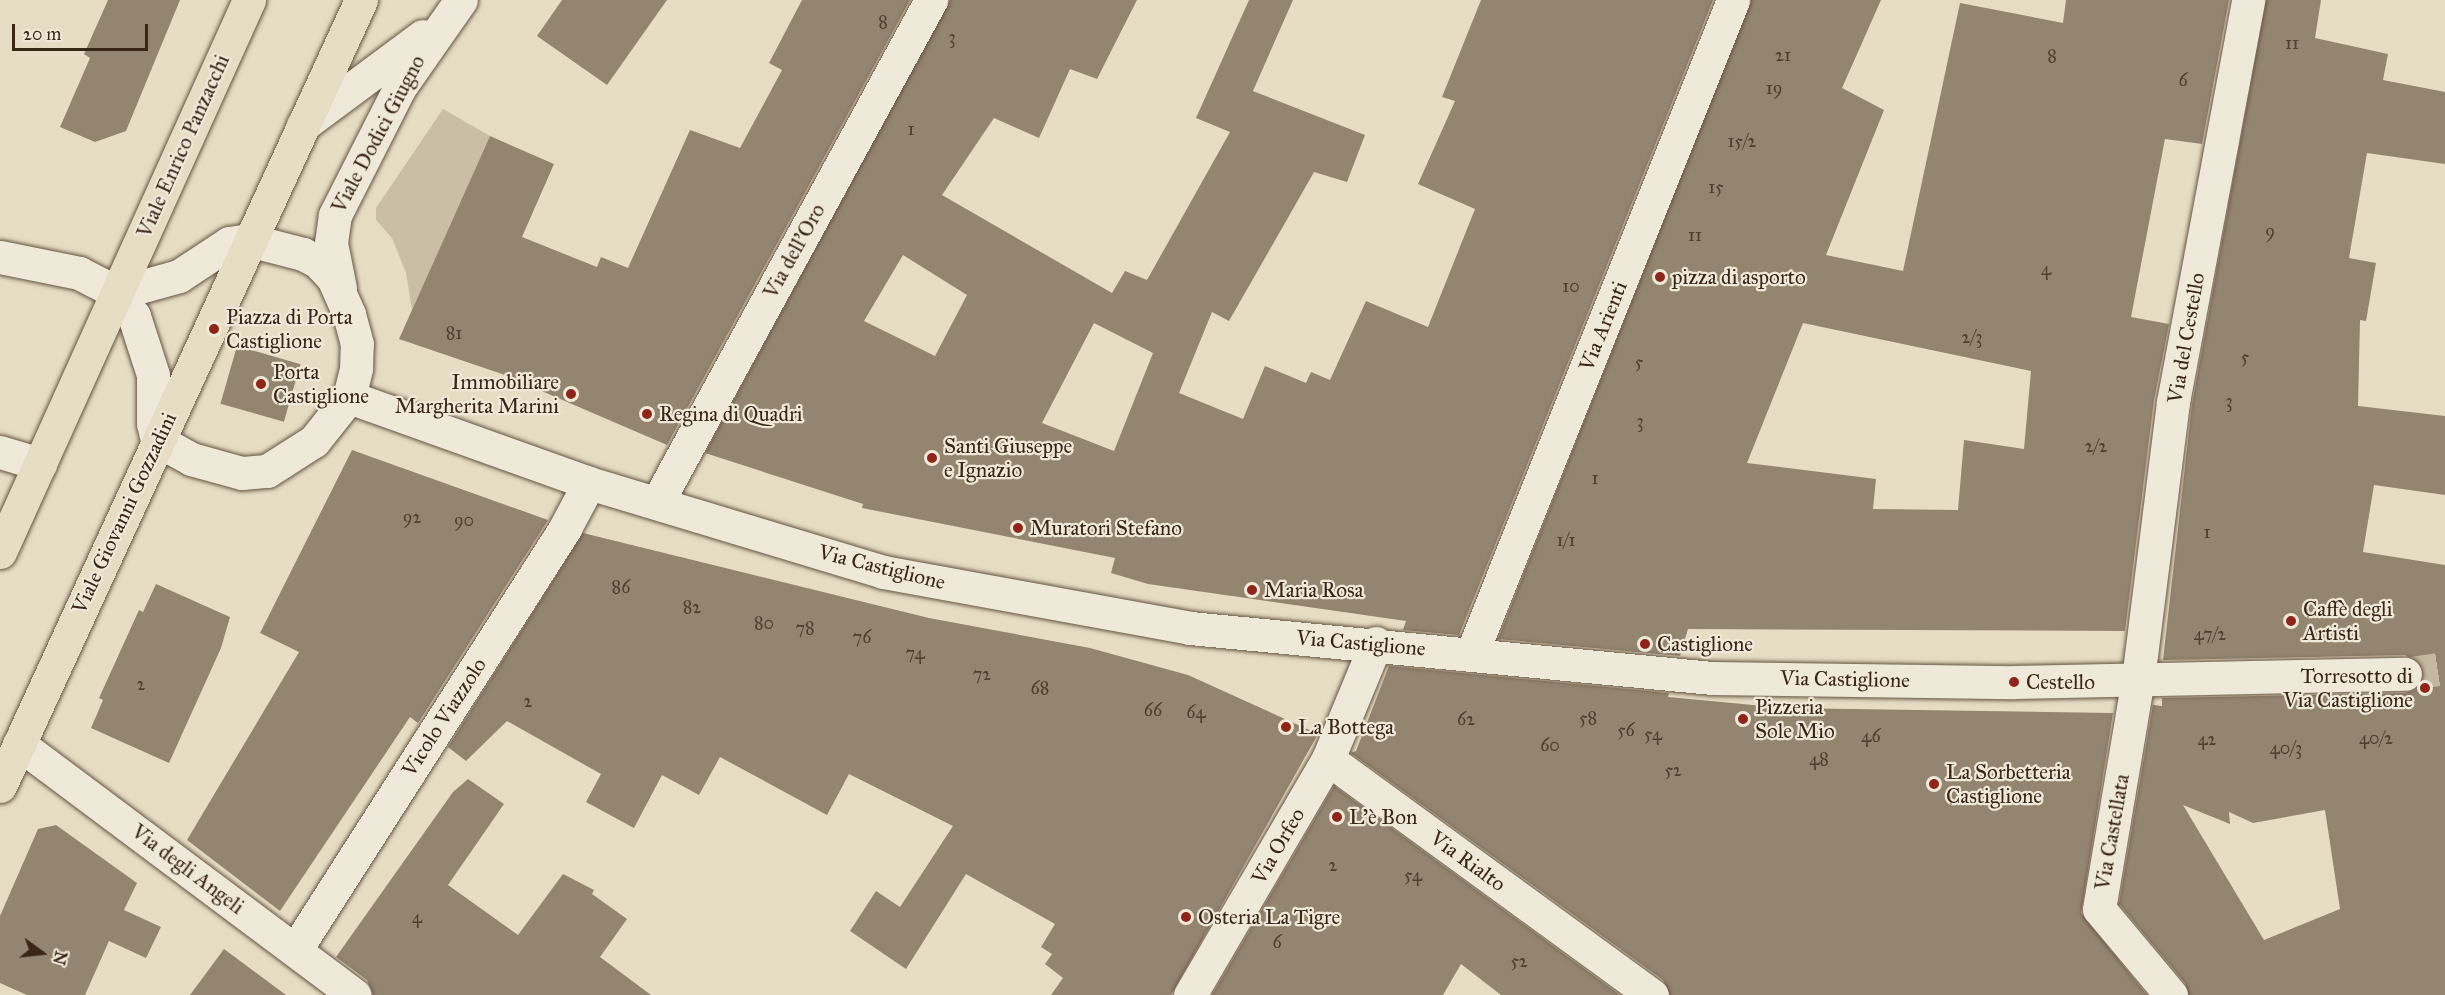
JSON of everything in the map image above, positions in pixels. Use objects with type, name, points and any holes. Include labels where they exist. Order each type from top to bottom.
[{"type":"main road","name":"Viale Enrico Panzacchi","points":[[118,293],[249,0]]},
{"type":"main road","points":[[249,240],[361,0]]},
{"type":"main road","name":"Viale Giovanni Gozzadini","points":[[0,786],[249,240]]},
{"type":"main road","points":[[0,552],[118,293]]},
{"type":"street","name":"Via dell'Oro","points":[[658,501],[931,0]]},
{"type":"street","name":"Via Arienti","points":[[1472,653],[1733,0]]},
{"type":"street","name":"Via del Cestello","points":[[2138,679],[2174,402],[2248,0]]},
{"type":"street","name":"Viale Dodici Giugno","points":[[303,125],[452,10]]},
{"type":"street","name":"Viale Dodici Giugno","points":[[340,289],[331,243],[335,215],[400,87],[452,10]]},
{"type":"street","points":[[0,257],[79,273],[118,293],[134,316],[153,375],[153,423],[157,440],[191,459],[242,473],[267,471],[314,441],[349,397],[356,368],[357,344],[340,289],[318,262],[284,247],[249,240],[214,250],[179,276],[118,293]]},
{"type":"street","name":"Via Castiglione","points":[[349,397],[589,483],[658,501],[894,574],[1190,628],[1376,643],[1712,678],[2014,682],[2405,674]]},
{"type":"street","points":[[0,452],[40,464]]},
{"type":"street","name":"Vicolo Viazzolo","points":[[296,949],[565,528],[589,483]]},
{"type":"street","points":[[1328,759],[1376,643]]},
{"type":"street","name":"Via Castellata","points":[[2138,679],[2099,909],[2171,995]]},
{"type":"street","name":"Via degli Angeli","points":[[19,744],[355,995]]},
{"type":"street","name":"Via Orfeo","points":[[1190,995],[1328,759]]},
{"type":"street","name":"Via Rialto","points":[[1328,759],[1652,995]]},
{"type":"shaded area","points":[[443,109],[490,136],[412,310],[406,273],[392,238],[376,220],[376,208]]},
{"type":"building","points":[[108,0],[180,0],[126,131],[95,142],[60,127],[90,58],[84,54]]},
{"type":"building","points":[[562,0],[667,0],[607,85],[537,36]]},
{"type":"building","points":[[802,0],[910,0],[667,445],[502,374],[399,339],[490,136],[554,164],[522,237],[597,267],[601,257],[628,268],[690,130],[740,148],[782,70],[769,63]]},
{"type":"building","points":[[950,0],[1137,0],[1097,79],[1070,69],[1039,138],[994,118],[942,195],[1112,293],[1125,271],[1147,280],[1230,132],[1196,118],[1249,0],[1293,0],[1253,91],[1365,135],[1347,182],[1314,172],[1229,321],[1212,312],[1179,393],[1243,419],[1265,366],[1306,383],[1311,372],[1330,380],[1366,301],[1428,327],[1475,209],[1418,184],[1455,101],[1442,97],[1481,0],[1713,0],[1459,635],[1403,630],[1406,621],[1148,584],[1111,573],[1115,558],[862,508],[863,504],[705,453]],"holes":[[[903,255],[967,295],[935,356],[864,321]],[[1094,323],[1153,353],[1114,451],[1042,423]]]},
{"type":"building","points":[[1751,0],[1881,0],[1842,88],[1884,110],[1826,255],[1903,271],[1960,3],[2063,23],[2066,0],[2229,0],[2202,144],[2165,139],[2131,317],[2169,324],[2154,400],[2125,631],[1688,629],[1680,656],[1498,639]],"holes":[[[1803,323],[2031,371],[2024,449],[1964,440],[1958,510],[1873,509],[1876,479],[1747,463]]]},
{"type":"building","points":[[2266,0],[2321,0],[2315,38],[2388,54],[2383,80],[2445,92],[2445,164],[2367,153],[2349,258],[2376,263],[2366,321],[2360,320],[2358,406],[2445,416],[2445,495],[2374,485],[2363,552],[2445,565],[2445,995],[2189,995],[2185,983],[2119,904],[2153,705],[2162,706],[2162,698],[2405,693],[2415,690],[2424,674],[2421,664],[2405,655],[2163,660],[2192,405]],"holes":[[[2183,805],[2230,824],[2229,812],[2253,823],[2325,810],[2340,909],[2264,940]]]},
{"type":"building","name":"Porta Castiglione","points":[[237,346],[300,364],[284,422],[220,404]]},
{"type":"building","points":[[352,450],[548,520],[418,723],[410,717],[280,911],[187,840],[299,652],[260,633]]},
{"type":"building","points":[[583,533],[929,618],[1090,648],[1188,675],[1318,734],[1171,995],[1051,995],[1063,978],[1045,964],[1052,954],[1041,947],[1055,924],[966,874],[906,969],[850,931],[876,891],[900,907],[953,826],[849,774],[827,815],[720,757],[699,795],[662,775],[634,828],[586,802],[601,774],[507,721],[466,761],[448,747]]},
{"type":"building","points":[[156,584],[230,617],[221,648],[169,763],[91,728],[103,700],[99,698],[139,610],[143,612]]},
{"type":"building","points":[[1389,666],[1669,693],[1668,697],[1784,708],[2113,713],[2081,913],[2147,995],[1670,995],[1663,980],[1351,753],[1356,751]]},
{"type":"building","points":[[468,779],[504,804],[448,885],[518,935],[563,874],[594,890],[592,894],[627,919],[600,957],[651,995],[373,995],[367,980],[336,957],[453,792]]},
{"type":"building","points":[[1334,786],[1620,995],[1501,995],[1461,964],[1443,995],[1212,995]]},
{"type":"building","points":[[56,825],[137,883],[124,910],[161,927],[146,958],[109,941],[85,995],[27,995],[0,983],[0,916],[38,829]]},
{"type":"building","points":[[224,949],[286,995],[190,995]]},
{"type":"tunnel","points":[[2405,674],[2445,668]]},
{"type":"place","name":"pizza di asporto","points":[[1660,277]]},
{"type":"place","name":"Piazza di Porta Castiglione","points":[[214,329]]},
{"type":"place","name":"Porta Castiglione","points":[[261,384]]},
{"type":"place","name":"Immobiliare Margherita Marini","points":[[571,394]]},
{"type":"place","name":"Regina di Quadri","points":[[647,414]]},
{"type":"place","name":"Santi Giuseppe e Ignazio","points":[[932,458]]},
{"type":"place","name":"Muratori Stefano","points":[[1018,528]]},
{"type":"place","name":"Maria Rosa","points":[[1252,590]]},
{"type":"place","name":"Caffè degli Artisti","points":[[2291,621]]},
{"type":"place","name":"Castiglione","points":[[1645,644]]},
{"type":"place","name":"Cestello","points":[[2014,682]]},
{"type":"place","name":"Torresotto di Via Castiglione","points":[[2425,688]]},
{"type":"place","name":"Pizzeria Sole Mio","points":[[1743,719]]},
{"type":"place","name":"La Bottega","points":[[1286,727]]},
{"type":"place","name":"La Sorbetteria Castiglione","points":[[1934,784]]},
{"type":"place","name":"L'è Bon","points":[[1337,817]]},
{"type":"place","name":"Osteria La Tigre","points":[[1186,917]]}]
